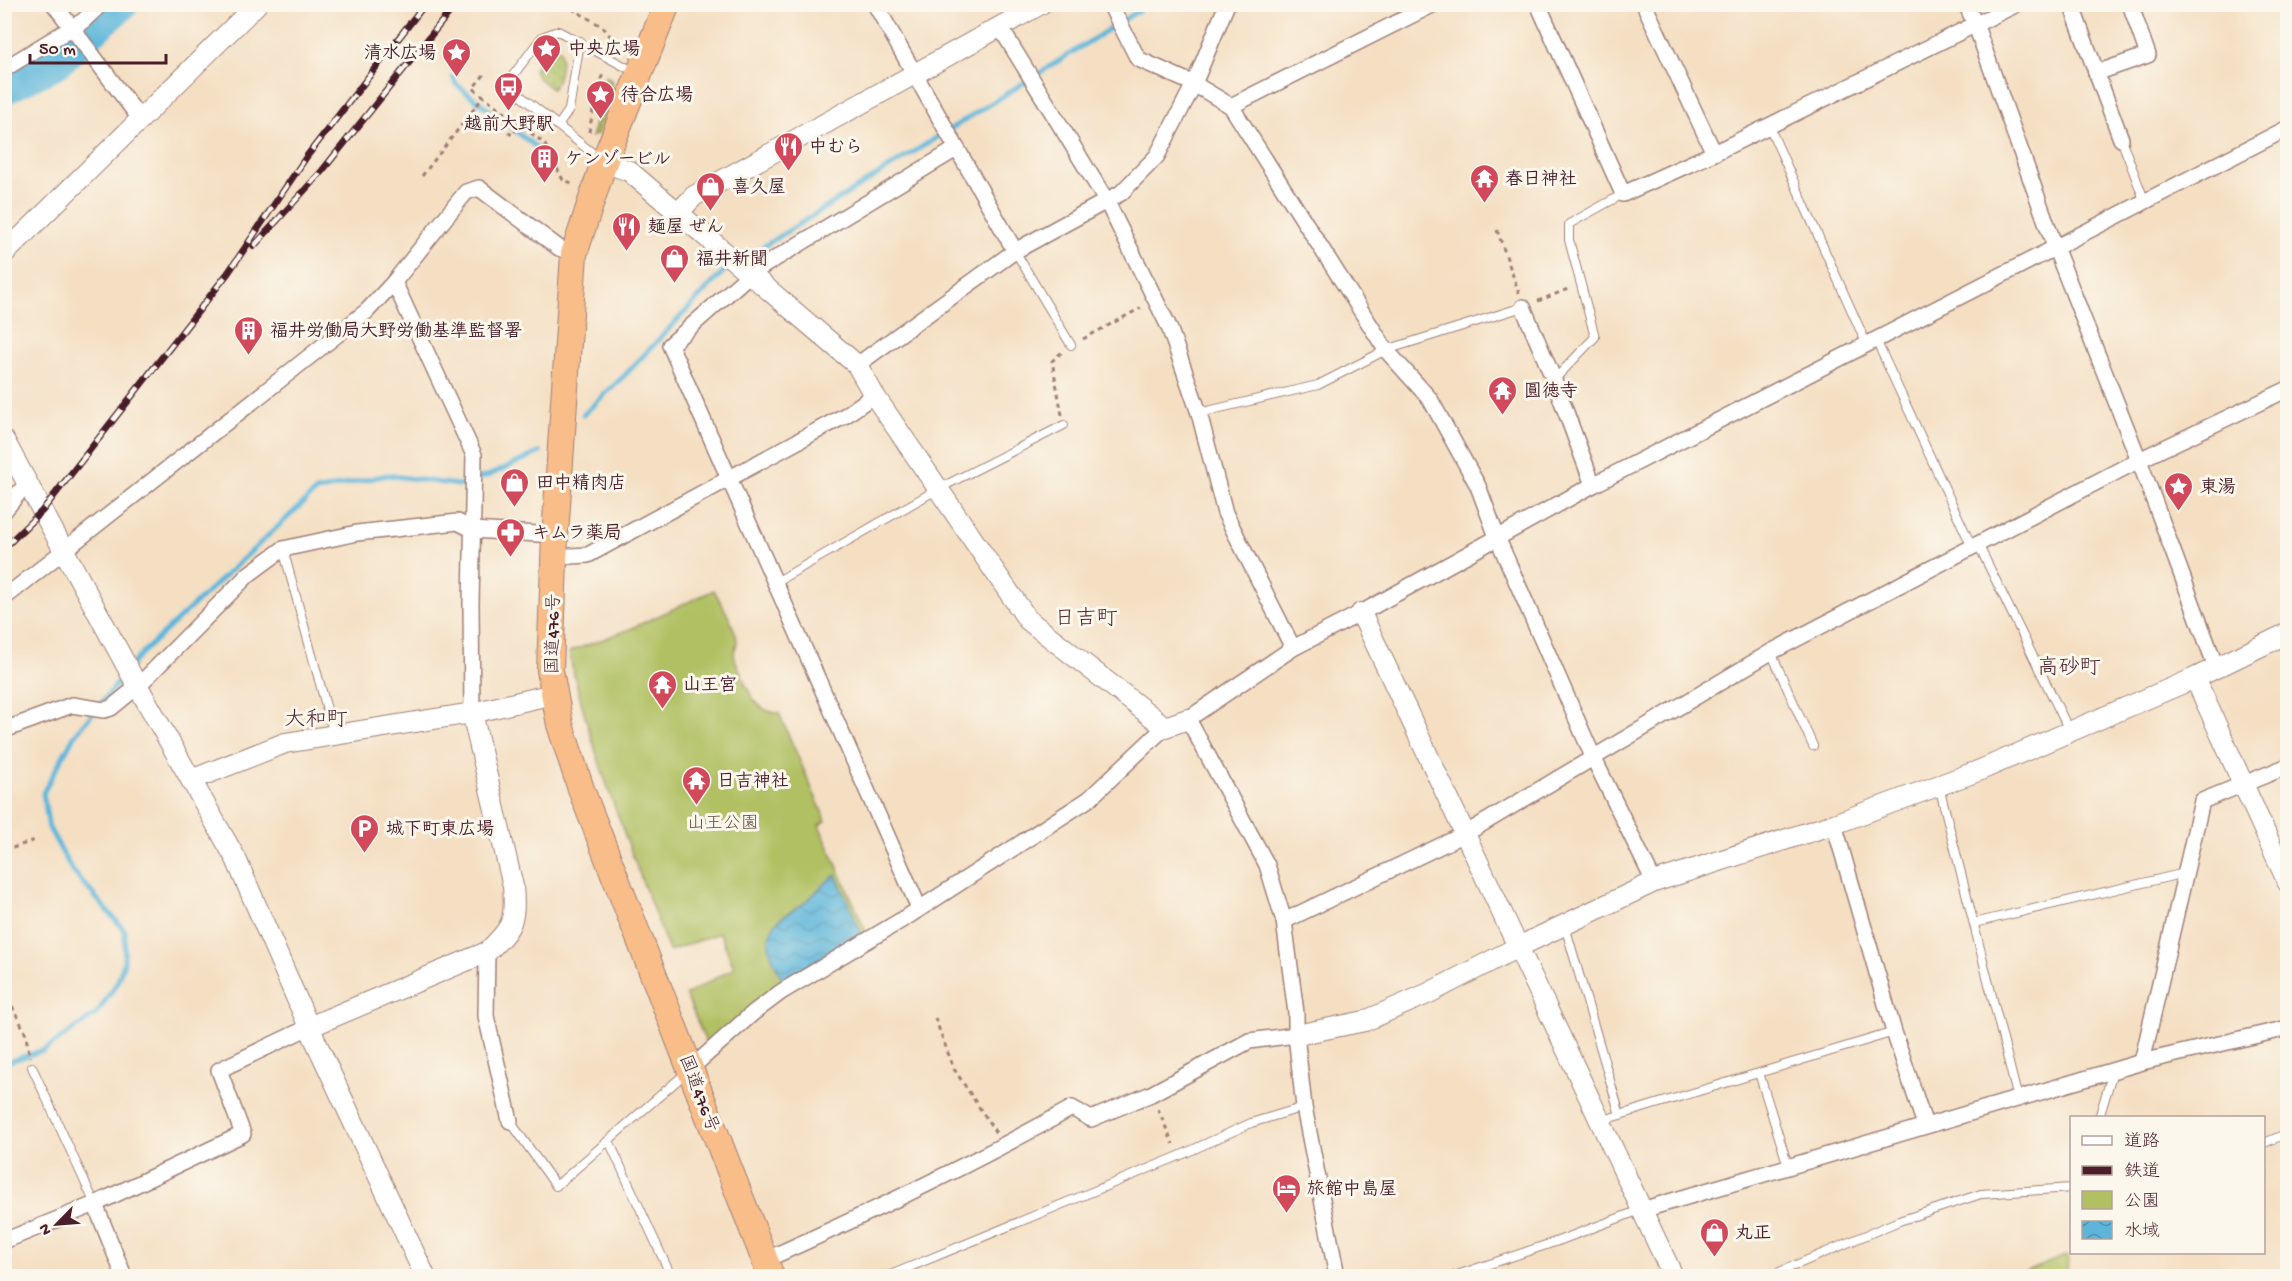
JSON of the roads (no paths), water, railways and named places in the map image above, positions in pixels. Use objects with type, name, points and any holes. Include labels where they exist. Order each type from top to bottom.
[{"type":"highway","name":"国道476号","points":[[668,4],[604,162],[574,254],[550,648],[553,694],[560,725],[582,792],[766,1271]]},
{"type":"street","points":[[54,4],[141,120]]},
{"type":"street","points":[[4,69],[72,31],[101,4]]},
{"type":"street","points":[[4,254],[257,4]]},
{"type":"street","points":[[875,4],[913,75],[1015,251]]},
{"type":"street","points":[[678,213],[694,196],[1041,4]]},
{"type":"street","points":[[1110,4],[1138,59],[1194,84],[1231,106],[1386,350],[1430,399],[1478,486],[1497,537],[1594,759],[1654,882]]},
{"type":"street","points":[[857,365],[1015,251],[1121,192],[1157,156],[1194,84],[1227,4]]},
{"type":"street","points":[[1231,106],[1434,4]]},
{"type":"street","points":[[1538,4],[1623,194],[1714,153],[2017,4]]},
{"type":"street","points":[[1644,4],[1714,153]]},
{"type":"street","points":[[1966,4],[1976,26],[2055,248],[2139,460],[2216,667]]},
{"type":"street","points":[[2071,4],[2121,139]]},
{"type":"street","points":[[2096,73],[2148,55],[2130,4]]},
{"type":"street","points":[[1000,27],[1106,200],[1169,327],[1199,413],[1225,513],[1293,648]]},
{"type":"street","points":[[690,1069],[753,1013],[781,992],[919,908],[1089,799],[1165,726],[1188,719],[1293,648],[1593,485],[2288,128]]},
{"type":"street","points":[[919,908],[670,345],[741,267],[956,149]]},
{"type":"street","points":[[604,162],[629,171],[857,365],[874,395],[1028,620],[1165,726]]},
{"type":"street","points":[[4,598],[367,311],[394,282],[466,192],[479,188],[559,248],[574,254]]},
{"type":"street","points":[[4,1241],[95,1204],[243,1134],[219,1070],[309,1027],[487,952],[507,932],[516,911],[513,886],[472,713],[474,455],[394,282]]},
{"type":"street","points":[[1523,307],[1554,380],[1593,485]]},
{"type":"street","points":[[1284,921],[1465,834],[1771,652],[2139,460],[2288,389]]},
{"type":"street","points":[[4,730],[72,705],[105,710],[111,708],[135,681],[249,574],[283,549],[357,533],[458,522],[473,530],[588,555],[846,415],[874,395]]},
{"type":"street","points":[[4,440],[135,681],[236,859],[309,1027],[424,1276]]},
{"type":"street","points":[[4,512],[27,483]]},
{"type":"street","points":[[1361,613],[1673,1276]]},
{"type":"street","points":[[766,1271],[866,1215],[1004,1146],[1072,1108],[1091,1119],[1151,1094],[1249,1041],[1296,1035],[1365,1021],[1429,993],[1564,924],[1654,882],[1834,824],[1939,786],[2195,678],[2288,633]]},
{"type":"street","points":[[2195,678],[2288,883]]},
{"type":"street","points":[[191,780],[285,743],[472,713],[553,694]]},
{"type":"street","points":[[1188,719],[1267,865],[1284,921],[1296,1013],[1296,1035],[1304,1107],[1337,1276]]},
{"type":"street","points":[[2142,1062],[2202,801],[2288,766]]},
{"type":"street","points":[[1834,824],[1894,1032],[1925,1125]]},
{"type":"street","points":[[487,952],[486,1016],[510,1121]]},
{"type":"street","points":[[1642,1210],[2142,1062],[2288,1028]]},
{"type":"street","points":[[95,1204],[124,1276]]},
{"type":"lane","points":[[604,162],[513,90],[511,78],[542,37],[558,32],[580,41],[640,74]]},
{"type":"lane","points":[[558,126],[569,110],[580,41]]},
{"type":"lane","points":[[1769,126],[1871,342],[2070,732]]},
{"type":"lane","points":[[2121,139],[2145,202]]},
{"type":"lane","points":[[1554,380],[1595,337],[1569,240],[1569,224],[1623,194]]},
{"type":"lane","points":[[1015,251],[1071,345]]},
{"type":"lane","points":[[1199,413],[1318,385],[1386,350],[1523,307]]},
{"type":"lane","points":[[776,582],[938,489],[1064,425]]},
{"type":"lane","points":[[283,549],[333,735]]},
{"type":"lane","points":[[1771,652],[1813,746]]},
{"type":"lane","points":[[1939,786],[2018,1098]]},
{"type":"lane","points":[[1974,923],[2185,873]]},
{"type":"lane","points":[[1564,924],[1620,1115]]},
{"type":"lane","points":[[1600,1121],[1894,1032]]},
{"type":"lane","points":[[32,1067],[95,1204]]},
{"type":"lane","points":[[510,1121],[556,1186],[690,1069]]},
{"type":"lane","points":[[2100,1116],[2113,1071]]},
{"type":"lane","points":[[1759,1073],[1788,1166]]},
{"type":"lane","points":[[888,1276],[1179,1156],[1251,1123],[1304,1107]]},
{"type":"lane","points":[[2265,1143],[2288,1133]]},
{"type":"lane","points":[[609,1141],[671,1276]]},
{"type":"lane","points":[[1770,1276],[1899,1221],[1981,1194],[2070,1188]]},
{"type":"lane","points":[[1454,1276],[1558,1242],[1642,1210]]},
{"type":"water","points":[[836,875],[861,935],[783,980],[770,951],[769,943],[773,928],[781,918],[802,905]]},
{"type":"waterway","points":[[4,88],[54,64],[122,4]]},
{"type":"waterway","points":[[742,260],[1149,4]]},
{"type":"waterway","points":[[453,77],[456,84],[541,151]]},
{"type":"waterway","points":[[583,415],[625,375],[723,272],[734,265]]},
{"type":"waterway","points":[[131,666],[142,653],[316,491],[387,475],[458,485],[490,475],[540,452]]},
{"type":"waterway","points":[[4,1063],[44,1050],[96,1014],[117,983],[124,963],[125,931],[72,870],[49,828],[43,793],[74,736],[125,674]]},
{"type":"railway","points":[[4,548],[42,511],[228,273],[307,156],[425,4]]},
{"type":"railway","points":[[254,246],[322,171],[456,4]]},
{"type":"place","name":"中央広場","points":[[547,74]]},
{"type":"place","name":"清水広場","points":[[457,78]]},
{"type":"place","name":"越前大野駅","points":[[509,112]]},
{"type":"place","name":"待合広場","points":[[600,120]]},
{"type":"place","name":"中むら","points":[[788,172]]},
{"type":"place","name":"ケンゾービル","points":[[544,184]]},
{"type":"place","name":"春日神社","points":[[1484,204]]},
{"type":"place","name":"喜久屋","points":[[711,212]]},
{"type":"place","name":"麺屋 ぜん","points":[[627,252]]},
{"type":"place","name":"福井新聞","points":[[675,284]]},
{"type":"place","name":"福井労働局大野労働基準監督署","points":[[249,356]]},
{"type":"place","name":"圓徳寺","points":[[1503,416]]},
{"type":"place","name":"田中精肉店","points":[[515,508]]},
{"type":"place","name":"東湯","points":[[2179,512]]},
{"type":"place","name":"キムラ薬局","points":[[511,558]]},
{"type":"place","name":"山王宮","points":[[662,710]]},
{"type":"place","name":"日吉神社","points":[[696,806]]},
{"type":"place","name":"城下町東広場","points":[[365,854]]},
{"type":"place","name":"旅館中島屋","points":[[1286,1214]]},
{"type":"place","name":"丸正","points":[[1714,1258]]},
{"type":"district","name":"日吉町","points":[[1086,617]]},
{"type":"district","name":"高砂町","points":[[2069,666]]},
{"type":"district","name":"大和町","points":[[316,718]]},
{"type":"park label","name":"山王公園","points":[[723,822]]}]
